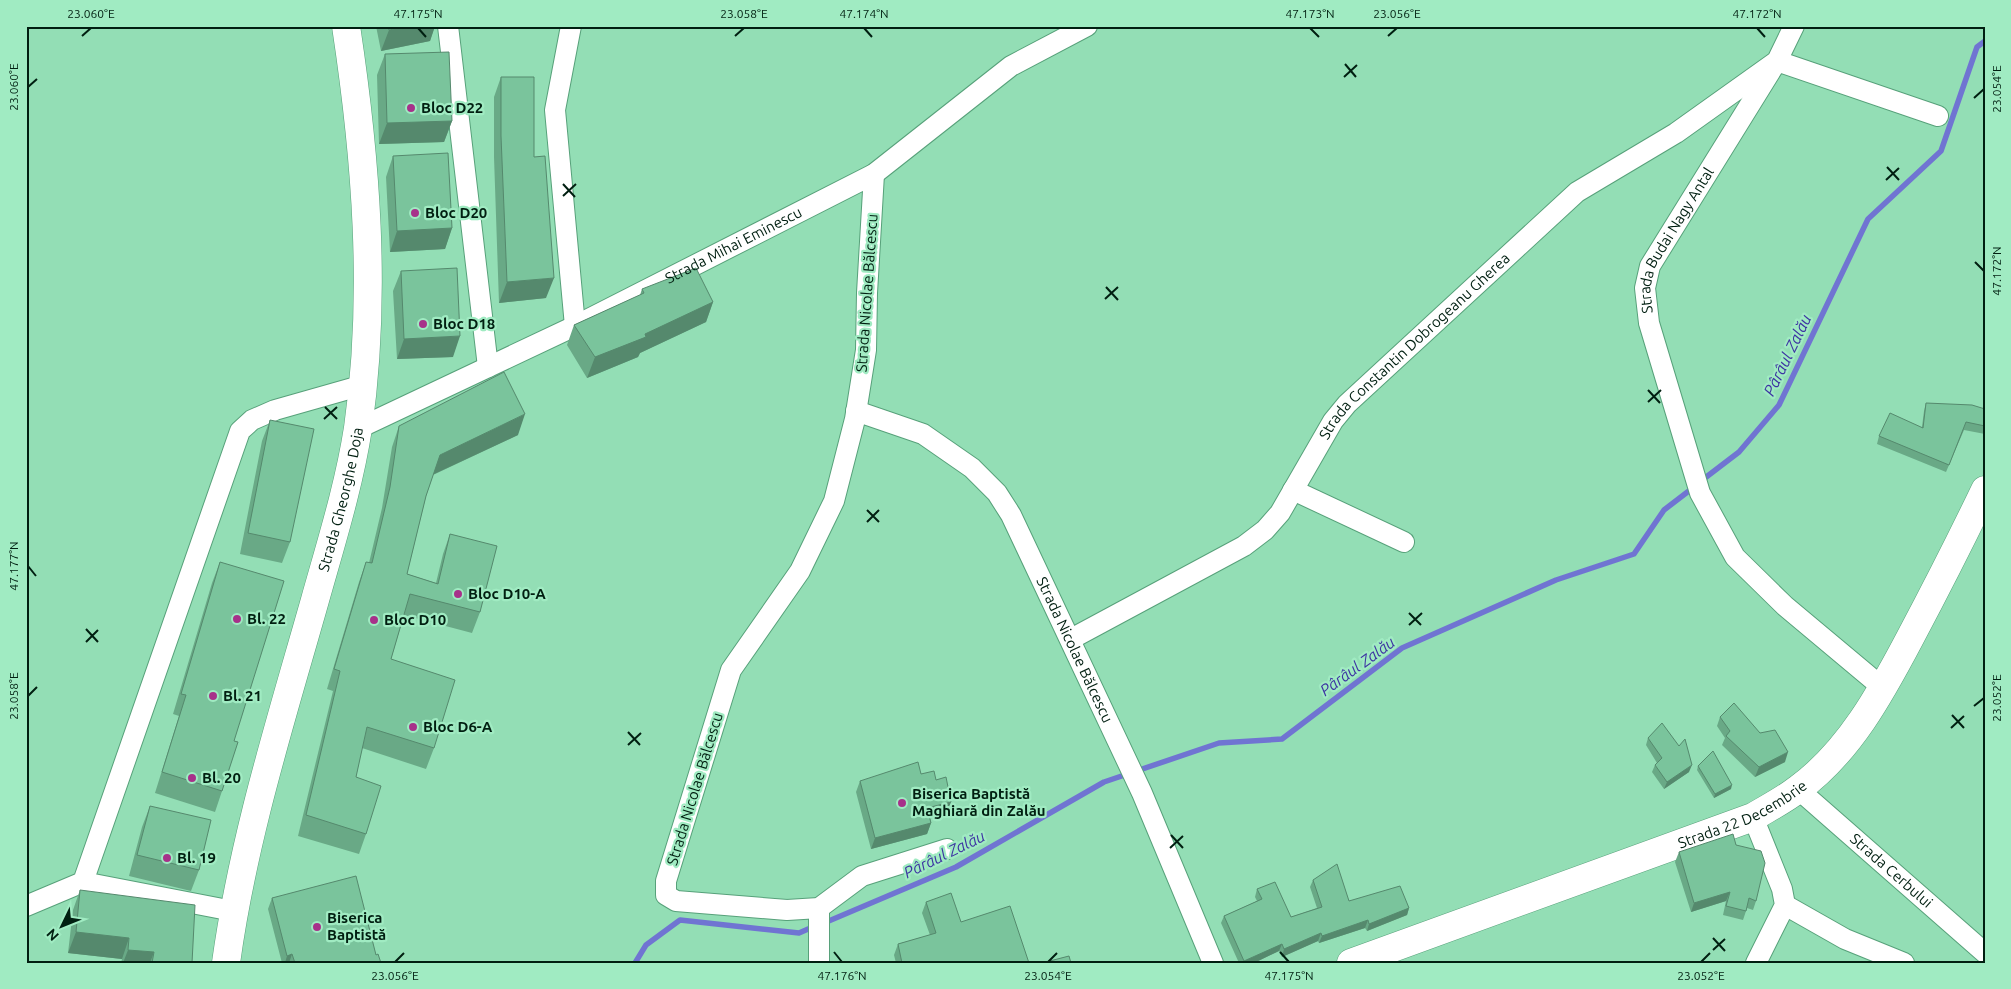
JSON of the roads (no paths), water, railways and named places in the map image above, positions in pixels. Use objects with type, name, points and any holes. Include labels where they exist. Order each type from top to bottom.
[{"type":"main road","name":"Strada Gheorghe Doja","points":[[226,963],[233,911],[255,811],[336,527],[357,429],[362,385],[366,312],[364,180],[355,87],[346,26]]},
{"type":"main road","name":"Strada 22 Decembrie","points":[[1351,963],[1753,817],[1798,789],[1828,762],[1847,740],[1883,688],[1940,582],[1985,490]]},
{"type":"street","points":[[448,26],[488,367]]},
{"type":"street","points":[[571,26],[556,110],[575,326]]},
{"type":"street","name":"Strada Mihai Eminescu","points":[[357,429],[575,326],[874,174],[1011,66],[1087,26]]},
{"type":"street","name":"Strada Constantin Dobrogeanu Gherea","points":[[1071,639],[1244,546],[1270,525],[1280,513],[1333,421],[1347,404],[1577,192],[1676,133],[1777,61],[1794,26]]},
{"type":"street","points":[[1777,61],[1938,116]]},
{"type":"street","name":"Strada Budai Nagy Antal","points":[[1777,61],[1650,266],[1644,288],[1649,323],[1687,443],[1700,493],[1735,556],[1785,606],[1883,688]]},
{"type":"street","name":"Strada Nicolae Bălcescu","points":[[819,908],[787,910],[676,901],[666,895],[666,881],[731,670],[800,571],[834,501],[856,411],[866,350],[866,293],[874,174]]},
{"type":"street","points":[[84,882],[240,431],[252,420],[275,410],[362,385]]},
{"type":"street","name":"Strada Nicolae Bălcescu","points":[[856,411],[923,434],[972,468],[997,493],[1011,515],[1071,639],[1142,793],[1213,963]]},
{"type":"street","points":[[1293,490],[1404,542]]},
{"type":"street","name":"Strada Cerbului","points":[[1798,789],[1985,953]]},
{"type":"street","points":[[1753,817],[1782,888],[1785,905],[1756,963]]},
{"type":"street","points":[[819,957],[819,908],[862,876],[947,849]]},
{"type":"street","points":[[26,906],[84,882],[233,911]]},
{"type":"street","points":[[1785,905],[1845,939],[1904,963]]},
{"type":"waterway","name":"Pârâul Zalău","points":[[1701,481],[1739,452],[1779,405],[1868,219],[1941,151],[1977,47],[1985,41]]},
{"type":"waterway","name":"Pârâul Zalău","points":[[824,923],[956,867],[1104,782],[1219,743],[1282,739],[1402,648],[1556,580],[1634,554],[1664,510],[1694,487]]},
{"type":"waterway","name":"Pârâul Zalău","points":[[635,963],[646,945],[680,920],[799,933],[815,926]]},
{"type":"place","name":"Bloc D22","points":[[411,108]]},
{"type":"place","name":"Bloc D20","points":[[415,213]]},
{"type":"place","name":"Bloc D18","points":[[423,324]]},
{"type":"place","name":"Bloc D10-A","points":[[458,594]]},
{"type":"place","name":"Bl. 22","points":[[237,619]]},
{"type":"place","name":"Bloc D10","points":[[374,620]]},
{"type":"place","name":"Bl. 21","points":[[213,696]]},
{"type":"place","name":"Bloc D6-A","points":[[413,727]]},
{"type":"place","name":"Bl. 20","points":[[192,778]]},
{"type":"place","name":"Biserica Baptistă Maghiară din Zalău","points":[[902,803]]},
{"type":"place","name":"Bl. 19","points":[[167,858]]},
{"type":"place","name":"Biserica Baptistă","points":[[317,927]]}]
